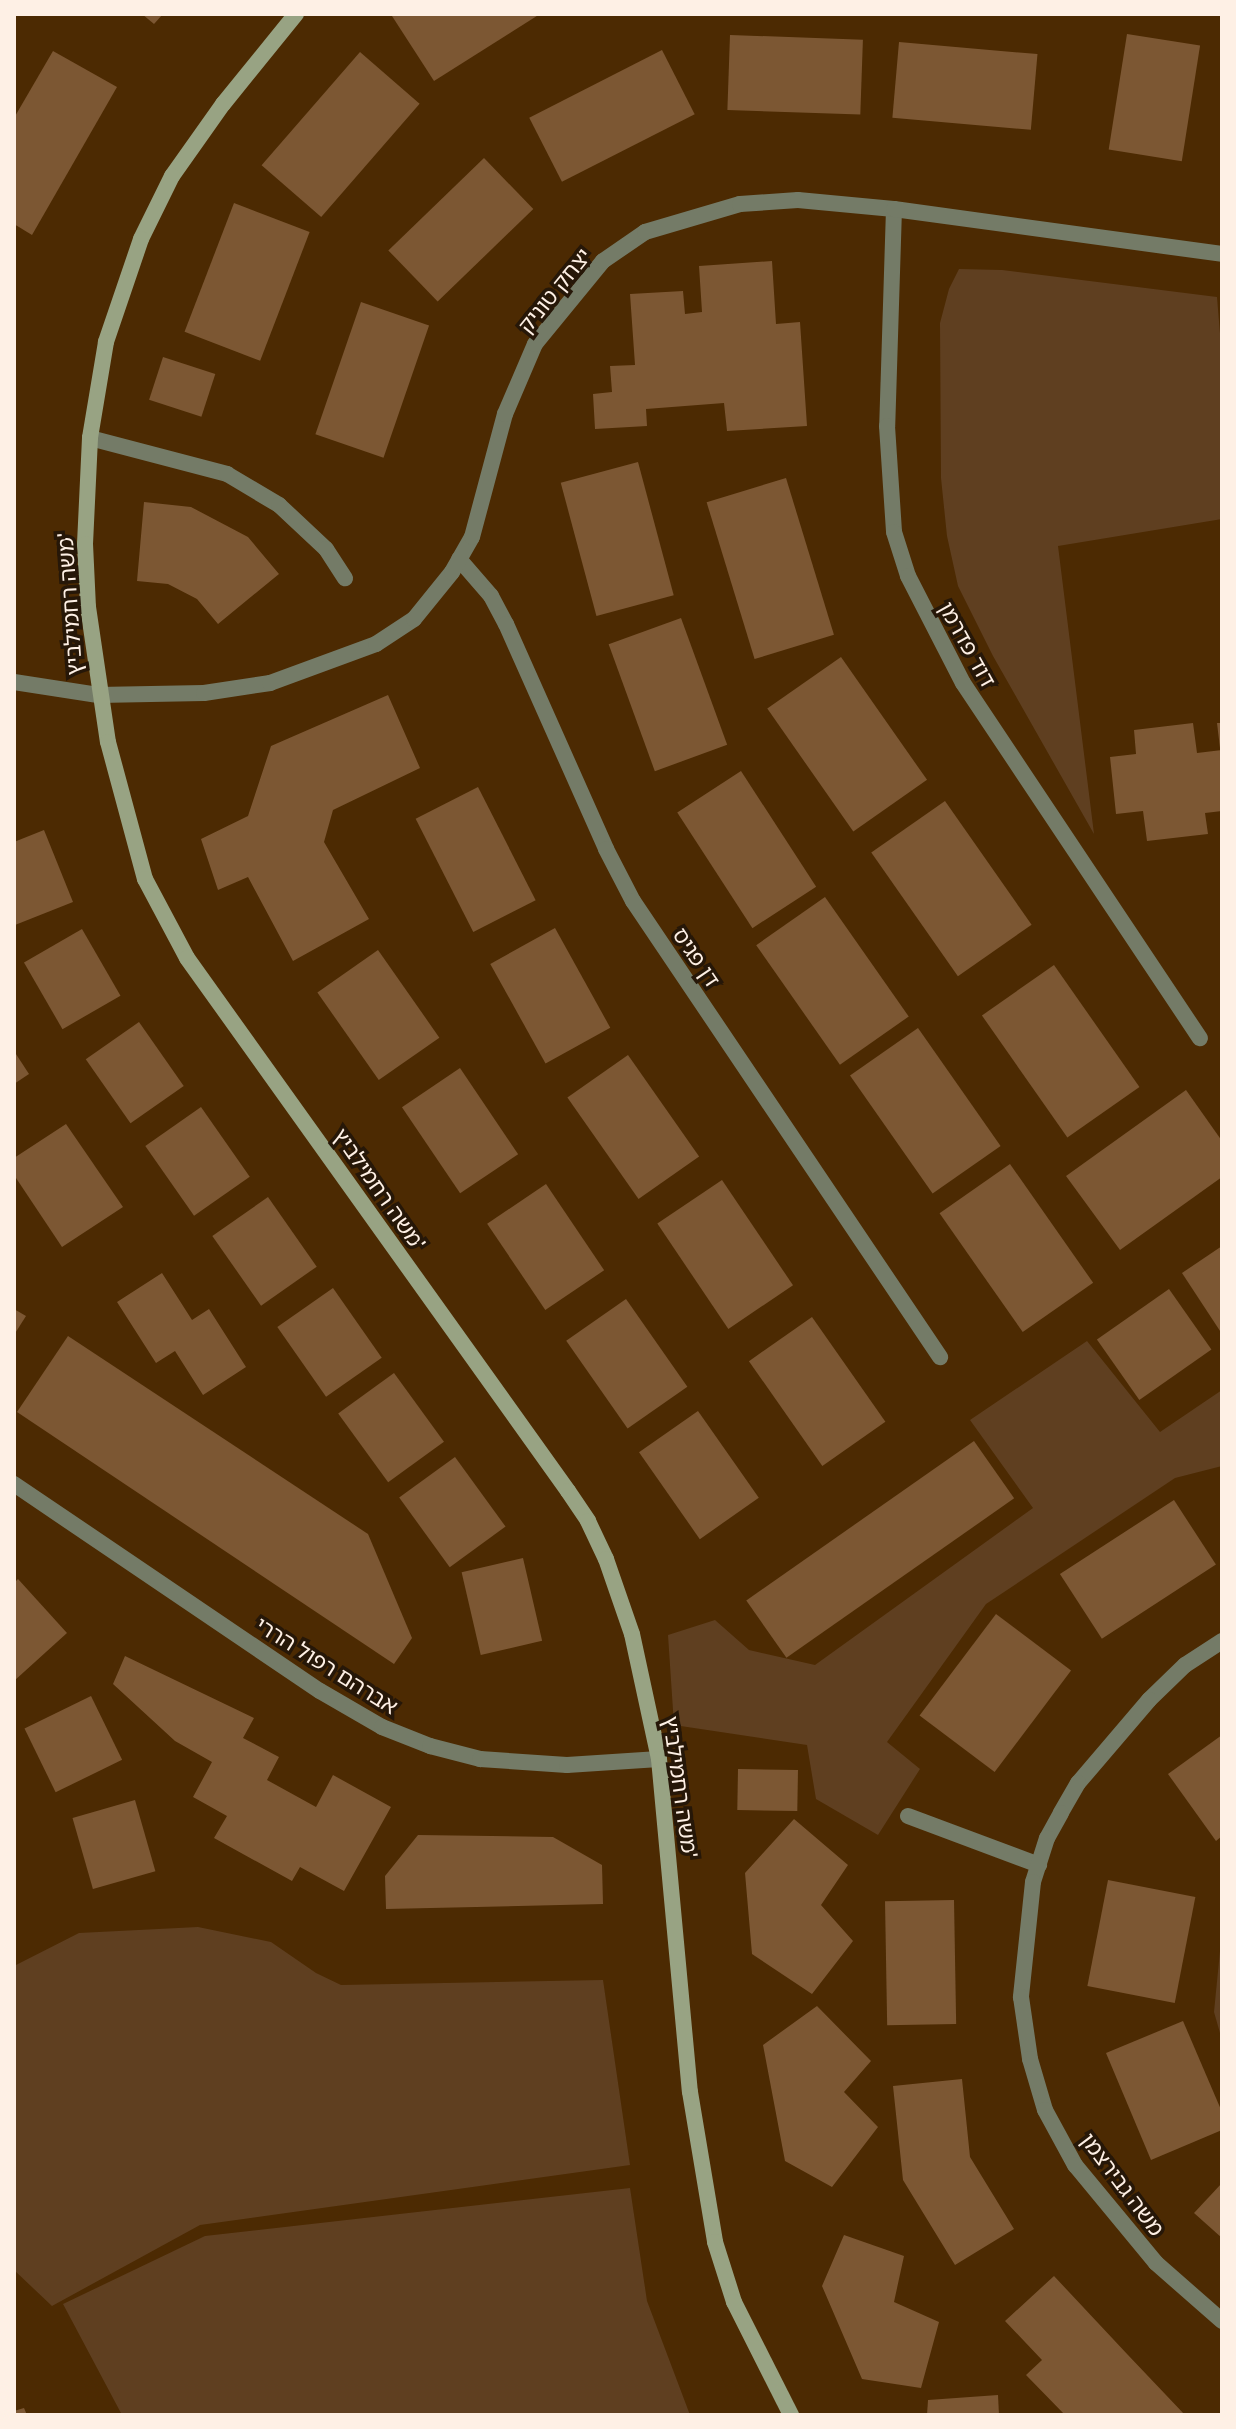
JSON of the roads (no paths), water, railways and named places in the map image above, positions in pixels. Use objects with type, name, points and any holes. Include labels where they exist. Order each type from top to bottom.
[{"type":"street","name":"משה רחמילביץ'","points":[[296,14],[223,104],[172,176],[141,239],[106,342],[90,438],[85,544],[88,607],[98,695],[120,794],[141,866],[187,958],[588,1521],[620,1594],[632,1634],[659,1759],[690,2092],[712,2229],[734,2302],[791,2415]]},
{"type":"street","name":"יצחק טוניק","points":[[14,682],[98,695],[204,693],[270,683],[329,664],[376,644],[414,619],[472,537],[505,414],[535,344],[603,261],[645,232],[740,204],[798,200],[894,209],[1222,254]]},
{"type":"street","name":"דוד פדרמן","points":[[894,209],[887,426],[894,532],[908,576],[963,683],[1200,1038]]},
{"type":"street","points":[[90,438],[227,474],[279,505],[326,549],[345,578]]},
{"type":"street","name":"דן פגיס","points":[[459,559],[491,596],[506,624],[606,849],[633,901],[940,1357]]},
{"type":"street","name":"אברהם רפול הררי","points":[[14,1484],[320,1691],[382,1727],[430,1746],[480,1759],[567,1765],[659,1759]]},
{"type":"street","name":"משה גבירצמן","points":[[1222,1641],[1185,1665],[1113,1740],[1078,1783],[1047,1838],[1039,1865],[1024,1942],[1021,1997],[1030,2059],[1045,2110],[1075,2165],[1156,2263],[1222,2321]]},
{"type":"street","points":[[908,1816],[1039,1865]]}]
